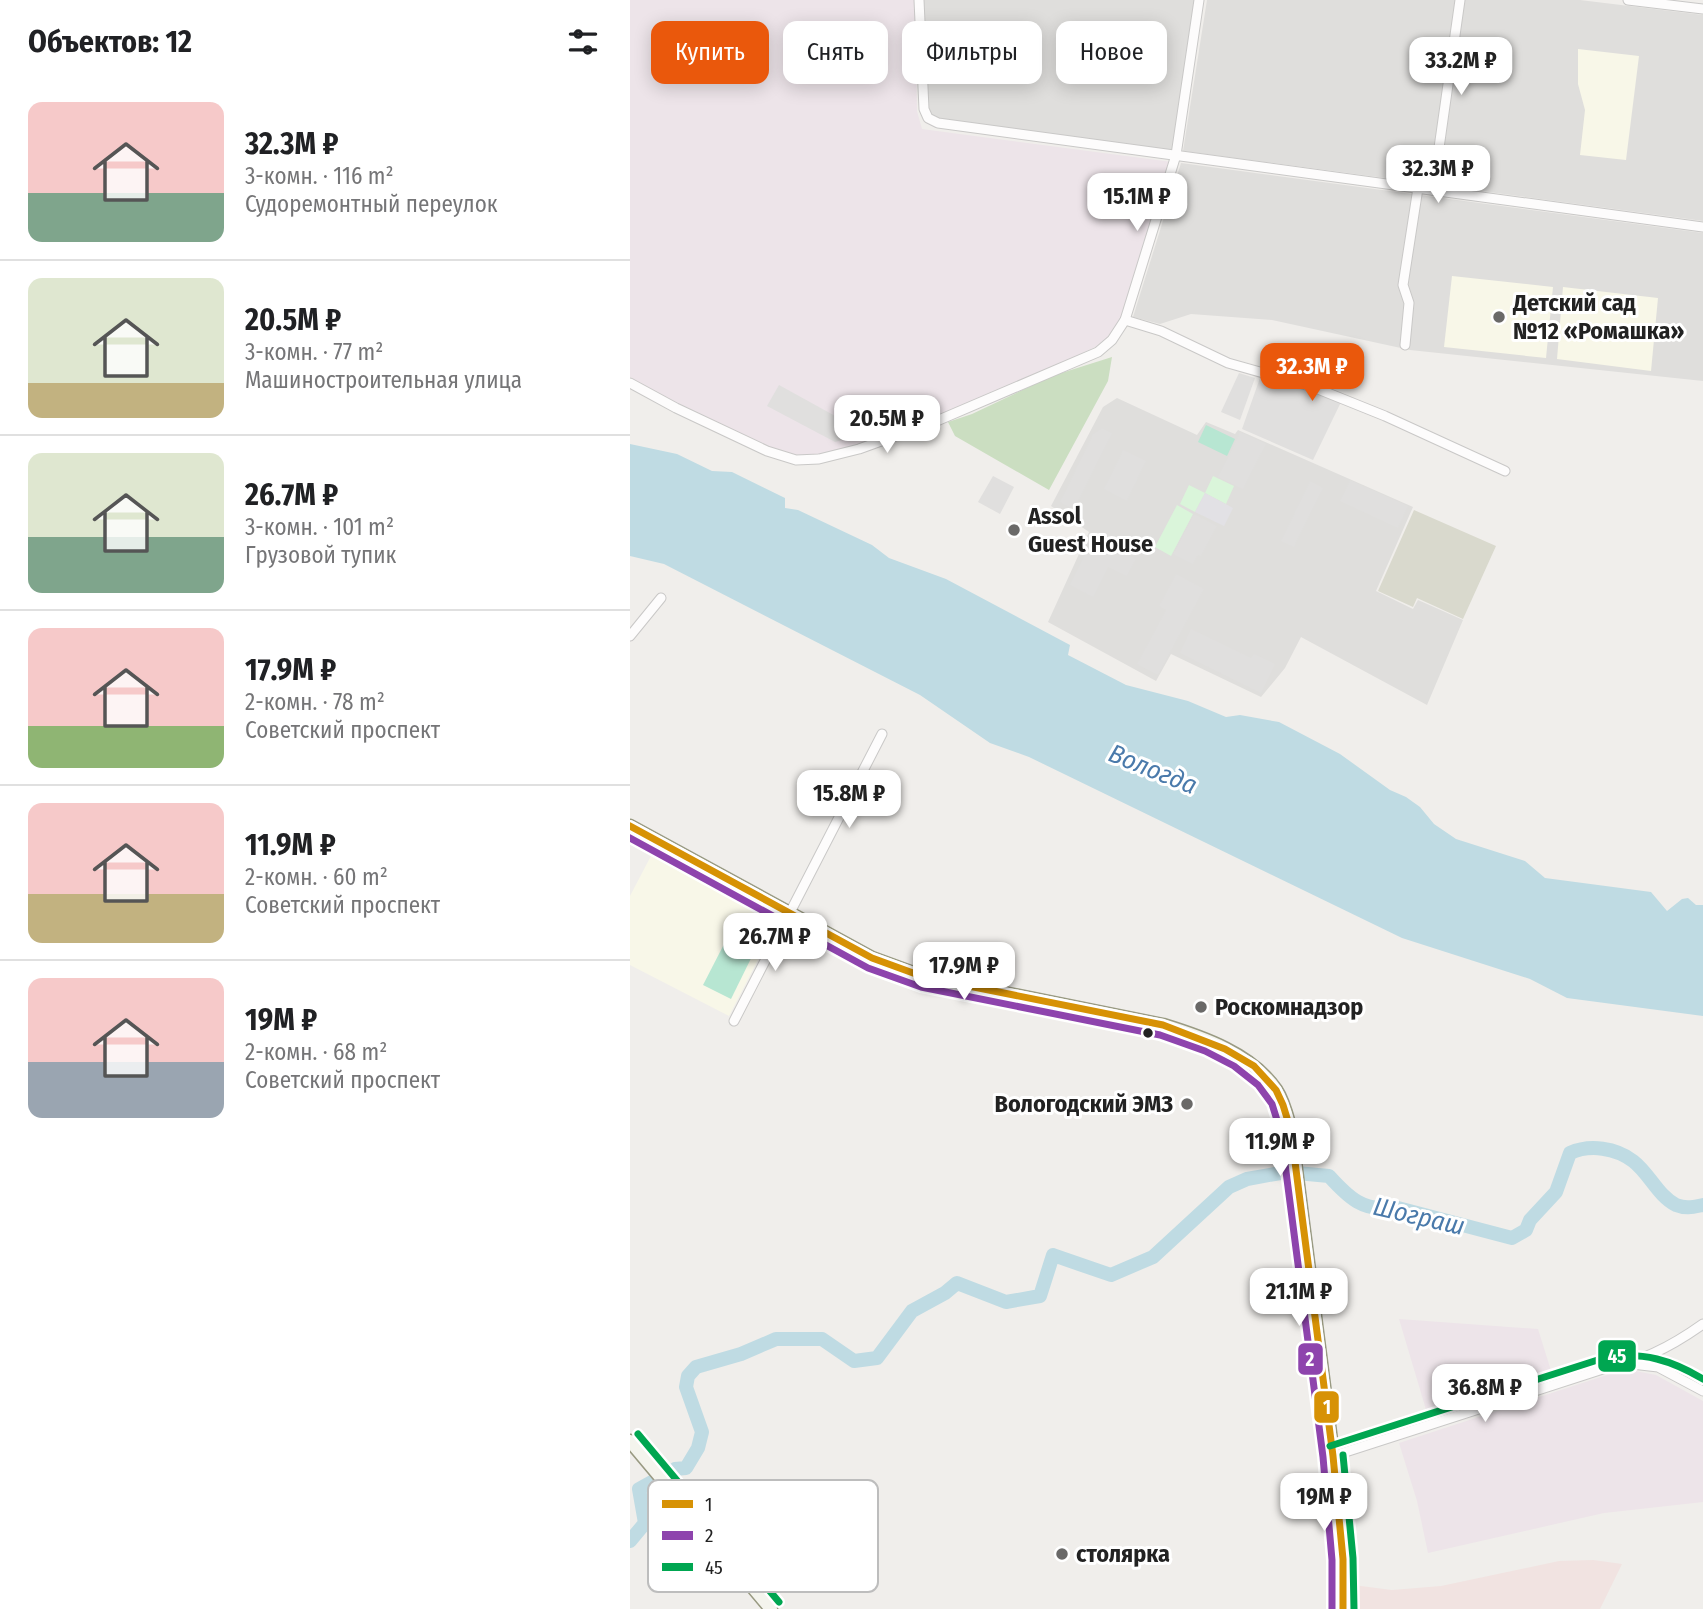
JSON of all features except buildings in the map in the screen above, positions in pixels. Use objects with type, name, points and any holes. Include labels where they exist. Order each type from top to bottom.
[{"type":"street","points":[[919,0],[924,109],[928,118],[938,123],[1703,227]]},
{"type":"street","points":[[630,383],[767,451],[796,460],[819,459],[859,449],[939,420],[1098,352],[1112,340],[1125,320],[1176,155],[1199,0]]},
{"type":"street","points":[[1433,190],[1460,0]]},
{"type":"street","points":[[1628,0],[1703,9]]},
{"type":"street","points":[[1405,345],[1409,303],[1403,285],[1418,188]]},
{"type":"street","points":[[1125,320],[1161,331],[1228,363],[1313,387],[1385,416],[1505,471]]},
{"type":"street","points":[[630,636],[661,598]]},
{"type":"street","points":[[734,1021],[882,734]]},
{"type":"street","points":[[630,826],[872,958],[924,977],[1151,1022],[1196,1035],[1249,1064],[1265,1076],[1276,1089],[1287,1114],[1294,1155],[1333,1456],[1343,1559],[1343,1609]]},
{"type":"street","points":[[1630,1364],[1683,1338],[1703,1324]]},
{"type":"street","points":[[1333,1456],[1609,1367],[1630,1364],[1658,1367],[1703,1391]]},
{"type":"street","points":[[630,1441],[664,1480]]},
{"type":"street","points":[[757,1592],[771,1609]]},
{"type":"shaded area","points":[[630,0],[915,0],[915,21],[902,21],[902,84],[917,84],[917,111],[922,129],[1172,162],[1120,320],[1107,338],[1070,359],[937,416],[858,445],[818,456],[796,456],[768,447],[677,404],[630,377]]},
{"type":"shaded area","points":[[923,0],[1196,0],[1174,151],[939,119],[932,115],[928,107],[927,84],[1042,84],[1042,21],[924,21]]},
{"type":"shaded area","points":[[1207,0],[1456,0],[1430,184],[1183,151]]},
{"type":"shaded area","points":[[1463,0],[1580,0],[1703,15],[1703,221],[1437,185]]},
{"type":"shaded area","points":[[1578,49],[1639,56],[1626,160],[1580,155],[1585,110],[1578,84]]},
{"type":"shaded area","points":[[1181,163],[1703,233],[1703,381],[1410,350],[1272,320],[1191,314],[1160,324],[1133,317]]},
{"type":"shaded area","name":"Детский сад №12 «Ромашка»","points":[[1452,276],[1553,287],[1546,358],[1444,347]]},
{"type":"shaded area","points":[[1563,287],[1658,298],[1651,371],[1557,359]]},
{"type":"shaded area","points":[[1239,373],[1255,378],[1240,420],[1221,412]]},
{"type":"shaded area","points":[[1261,375],[1341,402],[1313,460],[1242,429]]},
{"type":"shaded area","points":[[779,385],[866,433],[835,442],[767,406]]},
{"type":"shaded area","points":[[1117,398],[1197,435],[1206,422],[1235,434],[1238,430],[1413,507],[1376,591],[1413,609],[1418,600],[1463,620],[1427,705],[1301,637],[1285,668],[1261,697],[1171,654],[1156,681],[1048,622],[1089,532],[1051,506],[1103,407]]},
{"type":"shaded area","points":[[1102,428],[1112,433],[1074,510],[1060,502],[1093,434]]},
{"type":"shaded area","points":[[1240,432],[1266,444],[1243,489],[1218,477]]},
{"type":"shaded area","points":[[1123,450],[1146,461],[1127,501],[1104,489]]},
{"type":"shaded area","points":[[993,476],[1014,487],[1000,514],[978,502]]},
{"type":"shaded area","points":[[1350,480],[1408,506],[1398,528],[1340,501]]},
{"type":"shaded area","points":[[1310,481],[1323,488],[1294,547],[1281,541]]},
{"type":"shaded area","points":[[1205,493],[1233,508],[1224,526],[1195,512]]},
{"type":"shaded area","points":[[1414,510],[1496,546],[1463,619],[1417,598],[1413,607],[1378,591]]},
{"type":"shaded area","points":[[1194,514],[1217,526],[1201,556],[1198,555],[1193,564],[1173,554]]},
{"type":"shaded area","points":[[1094,537],[1136,559],[1127,576],[1108,567],[1093,597],[1070,585]]},
{"type":"shaded area","points":[[1176,574],[1204,589],[1158,675],[1137,664],[1166,610],[1159,606]]},
{"type":"shaded area","points":[[1191,629],[1251,658],[1254,654],[1275,664],[1261,693],[1180,653]]},
{"type":"shaded area","points":[[652,854],[779,919],[729,1016],[630,965],[630,896]]},
{"type":"shaded area","points":[[1399,1319],[1538,1329],[1553,1377],[1427,1413]]},
{"type":"shaded area","points":[[1630,1370],[1656,1375],[1703,1401],[1703,1502],[1604,1513],[1428,1553],[1417,1501],[1399,1443],[1610,1374]]},
{"type":"shaded area","points":[[1593,1560],[1622,1564],[1600,1609],[1352,1609],[1353,1585],[1392,1590],[1441,1586],[1559,1561]]},
{"type":"green space","points":[[1112,357],[1108,381],[1049,490],[955,436],[948,422],[972,414],[1052,376]]},
{"type":"green space","points":[[1206,425],[1235,439],[1227,456],[1198,442]]},
{"type":"green space","points":[[1213,476],[1234,486],[1226,504],[1205,493]]},
{"type":"green space","points":[[1189,485],[1205,493],[1195,512],[1180,504]]},
{"type":"green space","points":[[1177,505],[1193,514],[1171,556],[1155,547]]},
{"type":"green space","points":[[739,915],[766,928],[731,999],[703,985]]},
{"type":"water","name":"Вологда","points":[[630,444],[677,454],[712,471],[732,472],[785,498],[785,508],[798,510],[872,545],[889,558],[946,579],[1070,645],[1068,655],[1126,685],[1188,701],[1226,717],[1240,715],[1279,722],[1340,754],[1390,790],[1406,797],[1420,807],[1434,824],[1456,839],[1525,861],[1545,878],[1651,892],[1667,911],[1682,899],[1688,898],[1696,905],[1703,905],[1703,1016],[1567,998],[1530,979],[1402,938],[1029,757],[990,743],[920,695],[664,564],[630,556]]},
{"type":"waterway","name":"Шограш","points":[[655,1480],[675,1469],[686,1468],[698,1448],[702,1432],[686,1387],[688,1376],[696,1367],[741,1354],[776,1339],[822,1339],[854,1361],[877,1358],[912,1311],[945,1293],[957,1283],[1006,1302],[1040,1296],[1053,1255],[1111,1275],[1153,1257],[1229,1187],[1247,1179],[1286,1172],[1329,1176],[1350,1197],[1365,1205],[1374,1208],[1394,1207],[1512,1238],[1526,1230],[1530,1220],[1556,1192],[1570,1153],[1594,1148],[1619,1153],[1633,1161],[1664,1196],[1676,1205],[1703,1205]]},
{"type":"waterway","name":"Шограш","points":[[630,1541],[645,1523],[639,1489],[648,1484]]},
{"type":"transit line","name":"1","points":[[630,826],[872,958],[924,977],[1163,1025],[1225,1049],[1254,1066],[1276,1090],[1291,1131],[1333,1456],[1343,1559],[1343,1609]]},
{"type":"transit line","name":"2","points":[[630,838],[868,968],[921,987],[1160,1035],[1205,1051],[1234,1066],[1258,1085],[1272,1104],[1281,1133],[1323,1457],[1332,1560],[1332,1609]]},
{"type":"transit line","name":"45","points":[[1330,1446],[1607,1357],[1657,1359],[1703,1379]]},
{"type":"transit line","name":"45","points":[[638,1434],[677,1480]]},
{"type":"transit line","name":"45","points":[[1343,1455],[1353,1558],[1354,1609]]},
{"type":"transit line","name":"45","points":[[771,1592],[779,1602]]},
{"type":"place","name":"Детский сад №12 «Ромашка»","points":[[1499,317]]},
{"type":"place","name":"Assol Guest House","points":[[1014,530]]},
{"type":"place","name":"Роскомнадзор","points":[[1201,1007]]},
{"type":"place","name":"Вологодский ЭМЗ","points":[[1187,1104]]},
{"type":"place","name":"столярка","points":[[1062,1554]]}]
